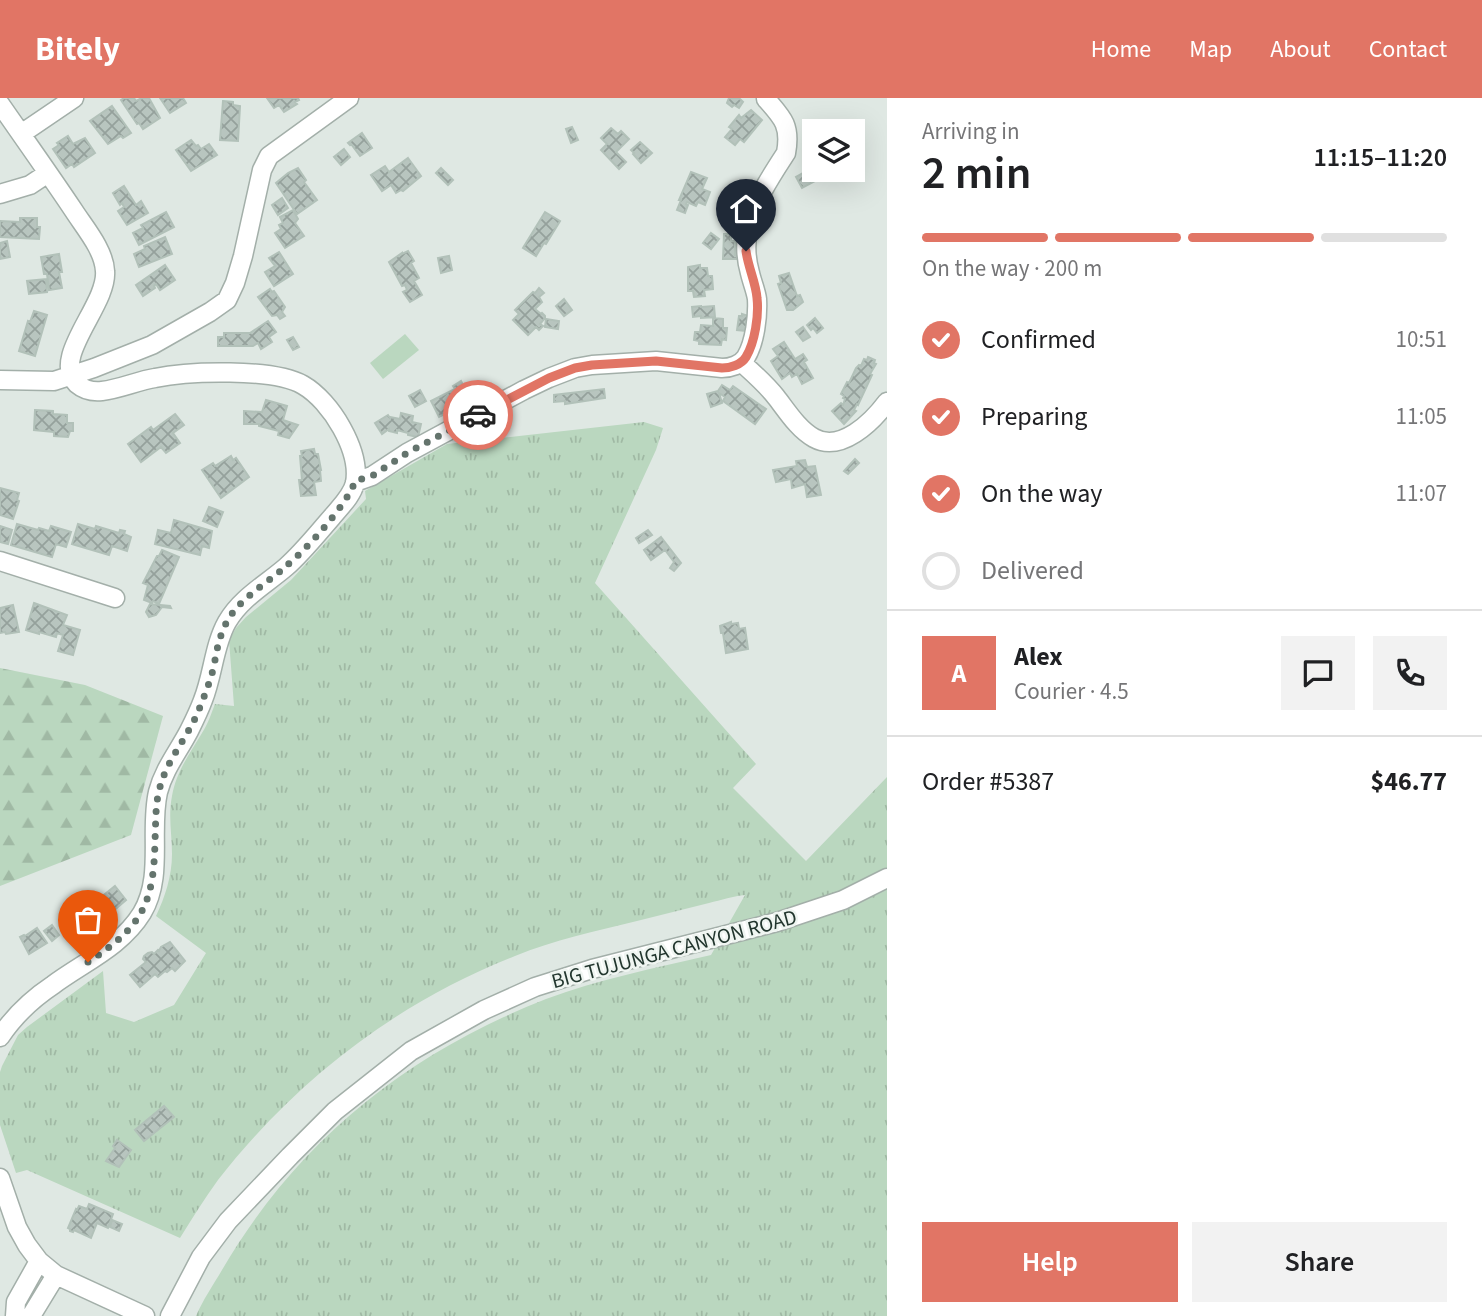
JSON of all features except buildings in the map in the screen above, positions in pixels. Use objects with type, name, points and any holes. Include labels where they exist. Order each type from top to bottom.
[{"type":"street","points":[[21,134],[74,98]]},
{"type":"street","points":[[0,380],[54,381],[71,376],[152,345],[227,300],[243,256],[262,170],[269,156],[349,98]]},
{"type":"street","points":[[355,481],[372,476],[407,453],[524,390],[575,368],[656,361],[729,368],[741,362],[746,357],[757,322],[757,297],[746,251],[748,230],[751,217],[786,153],[788,138],[783,118],[766,99]]},
{"type":"street","points":[[0,104],[98,248],[105,268],[104,284],[68,365],[71,376],[77,383],[84,389],[103,391],[191,372],[281,377],[303,385],[314,393],[335,418],[346,436],[355,467],[353,490],[344,502],[286,567],[248,596],[223,628],[203,699],[159,789],[155,866],[152,887],[142,912],[117,942],[35,998],[18,1013],[0,1037]]},
{"type":"street","points":[[0,194],[30,185],[48,173]]},
{"type":"street","points":[[741,362],[775,395],[805,431],[826,442],[850,436],[863,428],[887,402]]},
{"type":"street","points":[[0,561],[114,598]]},
{"type":"street","name":"BIG TUJUNGA CANYON ROAD","points":[[170,1316],[201,1257],[228,1222],[335,1111],[411,1051],[484,1010],[536,987],[592,968],[777,922],[843,900],[887,878]]},
{"type":"street","points":[[0,1178],[17,1227],[39,1261],[57,1275],[145,1316]]},
{"type":"street","points":[[15,1316],[16,1302],[39,1261]]},
{"type":"street","points":[[31,1316],[57,1275]]},
{"type":"green space","points":[[405,334],[419,350],[383,379],[370,363]]},
{"type":"green space","points":[[644,422],[663,428],[656,450],[595,583],[756,764],[733,788],[806,861],[887,777],[887,1316],[196,1316],[252,1224],[285,1181],[321,1142],[360,1106],[403,1074],[448,1046],[546,999],[607,980],[711,955],[745,895],[545,945],[472,975],[430,996],[351,1048],[280,1110],[218,1180],[180,1238],[27,1170],[16,1173],[0,1125],[0,1072],[18,1035],[103,971],[106,1013],[134,1022],[174,1005],[206,953],[156,916],[171,870],[170,811],[177,779],[215,704],[234,706],[229,640],[236,628],[291,580],[366,499],[365,491],[447,444]]},
{"type":"green space","points":[[0,668],[85,685],[163,716],[131,835],[0,886]]},
{"type":"way so far","points":[[88,962],[127,933],[148,901],[155,866],[159,789],[168,766],[197,715],[214,666],[223,628],[234,611],[300,553],[344,502],[353,490],[355,481],[372,476],[407,453],[478,415]]},
{"type":"route","points":[[478,415],[524,390],[575,368],[656,361],[729,368],[741,362],[746,357],[757,322],[757,297],[746,251]]}]
